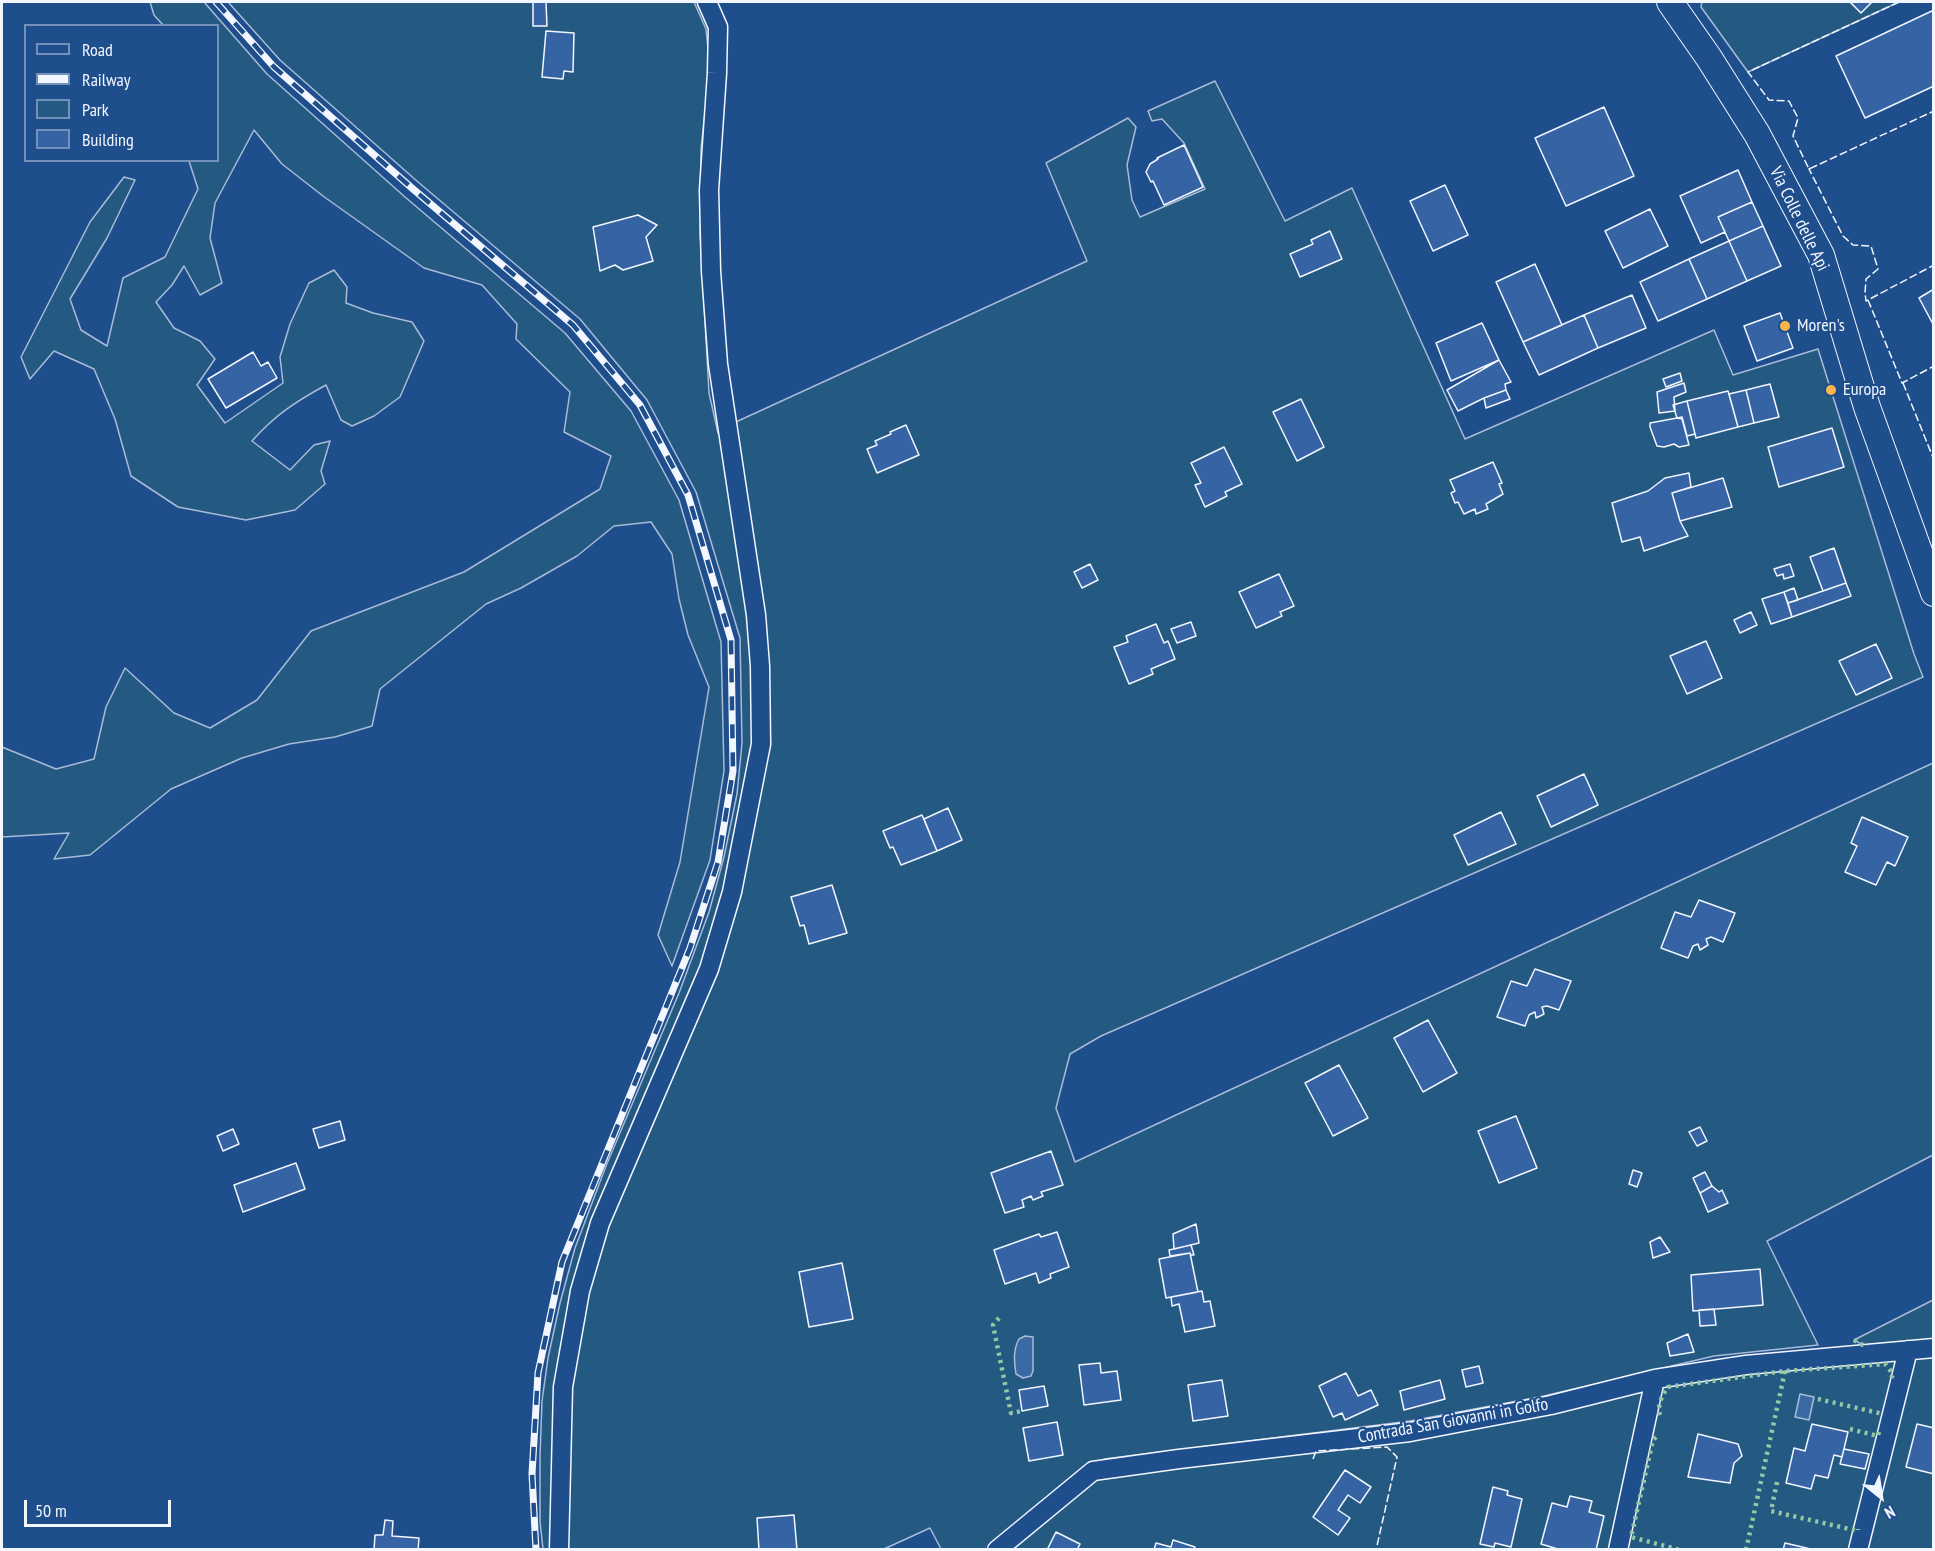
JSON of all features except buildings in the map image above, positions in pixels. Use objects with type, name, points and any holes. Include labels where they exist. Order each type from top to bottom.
[{"type":"main road","name":"Via Colle delle Api","points":[[1670,2],[1710,58],[1757,134],[1821,255],[1868,407],[1934,593]]},
{"type":"street","points":[[558,1550],[563,1387],[580,1291],[600,1223],[709,969],[732,892],[761,744],[760,666],[756,615],[718,364],[711,271],[710,190],[717,73],[717,27],[707,2]]},
{"type":"street","name":"Contrada San Giovanni in Golfo","points":[[997,1550],[1093,1471],[1190,1457],[1410,1432],[1551,1405],[1655,1379],[1746,1365],[1934,1348]]},
{"type":"street","points":[[1858,1550],[1908,1350]]},
{"type":"street","points":[[1618,1550],[1655,1379]]},
{"type":"green space","points":[[150,2],[204,2],[267,74],[405,197],[565,333],[631,411],[679,500],[721,642],[724,771],[710,860],[672,966],[658,935],[680,862],[709,687],[688,635],[679,599],[672,554],[651,522],[614,526],[577,556],[521,588],[486,604],[380,689],[372,726],[335,737],[289,744],[242,758],[171,789],[90,855],[54,859],[69,833],[2,837],[2,747],[56,769],[94,759],[106,707],[125,668],[174,713],[210,728],[257,700],[311,631],[464,572],[600,489],[611,456],[564,432],[570,392],[516,339],[517,324],[482,285],[424,268],[282,164],[254,130],[215,203],[210,238],[222,283],[200,295],[184,266],[172,285],[156,302],[174,328],[200,341],[215,359],[197,385],[225,423],[283,383],[280,357],[290,324],[309,283],[334,270],[347,287],[346,303],[373,313],[412,322],[424,341],[400,397],[374,416],[352,426],[341,420],[326,385],[286,410],[252,441],[290,470],[314,445],[330,441],[321,471],[325,484],[295,510],[246,520],[178,507],[131,476],[115,419],[94,369],[54,351],[30,379],[21,357],[90,222],[124,177],[135,180],[107,238],[70,299],[81,330],[107,346],[123,278],[165,257],[198,189],[189,162],[219,162],[219,24],[162,24],[154,15]]},
{"type":"green space","points":[[228,2],[694,2],[706,29],[710,67],[701,149],[700,233],[709,393],[718,433],[738,421],[1087,261],[1046,163],[1128,118],[1136,127],[1127,165],[1132,200],[1140,217],[1205,189],[1184,143],[1162,119],[1152,121],[1148,111],[1215,81],[1285,221],[1352,188],[1465,439],[1714,330],[1733,375],[1818,349],[1923,677],[1101,1036],[1070,1054],[1056,1108],[1075,1162],[1933,763],[1933,1155],[1767,1241],[1818,1345],[1714,1356],[1544,1396],[1410,1421],[1104,1459],[987,1549],[941,1549],[930,1528],[884,1549],[543,1549],[540,1522],[540,1456],[542,1401],[548,1358],[575,1248],[606,1166],[679,993],[709,912],[724,857],[737,794],[742,743],[740,638],[696,492],[647,400],[580,319],[418,182],[280,60]]},
{"type":"green space","points":[[1702,2],[1899,2],[1748,72],[1701,7]]},
{"type":"green space","points":[[1933,1300],[1933,1339],[1863,1345],[1854,1340]]},
{"type":"green space","points":[[1933,1351],[1933,1549],[1004,1550],[1095,1475],[1659,1381]]},
{"type":"shaded area","points":[[1025,1336],[1033,1337],[1033,1371],[1031,1376],[1023,1378],[1016,1374],[1014,1356],[1019,1339]]},
{"type":"shaded area","points":[[1800,1394],[1814,1397],[1809,1420],[1795,1417]]},
{"type":"railway","points":[[216,2],[274,67],[573,325],[640,405],[688,495],[731,640],[733,771],[718,862],[690,948],[562,1262],[538,1373],[532,1474],[536,1550]]},
{"type":"hedge","points":[[999,1318],[993,1325],[1011,1413],[1022,1411]]},
{"type":"hedge","points":[[1854,1340],[1868,1345]]},
{"type":"hedge","points":[[1660,1415],[1659,1408],[1668,1387],[1785,1371],[1885,1364],[1893,1374],[1891,1379]]},
{"type":"hedge","points":[[1746,1550],[1785,1371]]},
{"type":"hedge","points":[[1818,1399],[1883,1414]]},
{"type":"hedge","points":[[1850,1429],[1878,1436],[1879,1431]]},
{"type":"hedge","points":[[1656,1437],[1653,1440],[1631,1537],[1680,1550]]},
{"type":"hedge","points":[[1777,1482],[1771,1511],[1858,1531],[1858,1529]]},
{"type":"fence","points":[[1899,2],[1748,72],[1769,100],[1789,101],[1798,118],[1793,136],[1809,169],[1934,111]]},
{"type":"fence","points":[[1811,168],[1809,169],[1843,236],[1853,245],[1871,246],[1878,269],[1866,279],[1866,301],[1934,265]]},
{"type":"fence","points":[[1868,300],[1902,383],[1934,366]]},
{"type":"fence","points":[[1903,383],[1934,460]]},
{"type":"fence","points":[[1313,1459],[1316,1451],[1387,1447],[1397,1457],[1376,1550]]},
{"type":"place","name":"Moren's","points":[[1785,326]]},
{"type":"place","name":"Europa","points":[[1831,390]]}]
